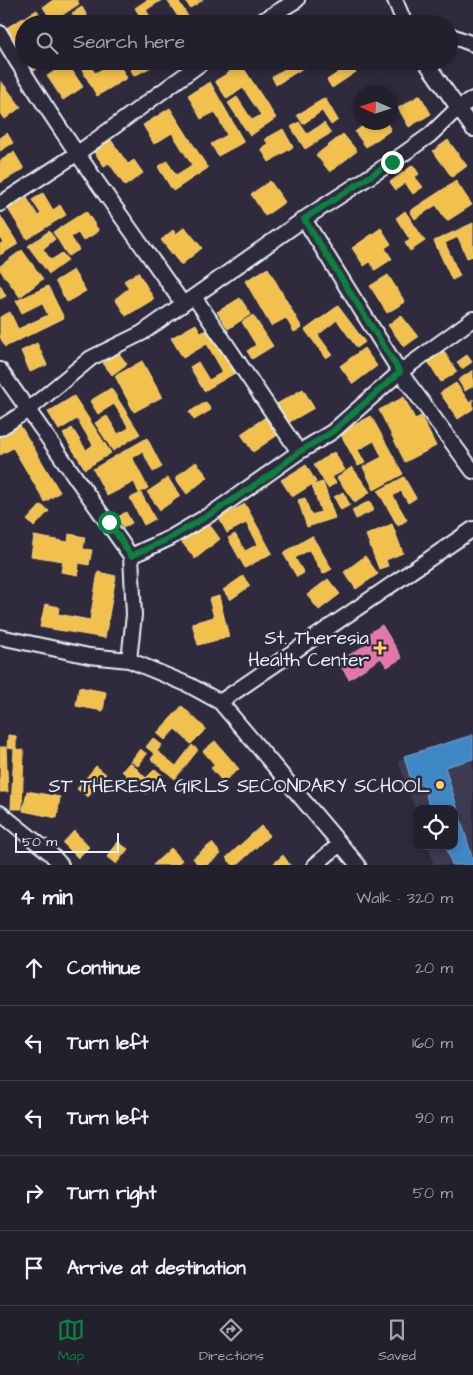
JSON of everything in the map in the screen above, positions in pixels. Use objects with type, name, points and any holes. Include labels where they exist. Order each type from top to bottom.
[{"type":"street","points":[[272,15],[297,0]]},
{"type":"street","points":[[395,0],[401,15]]},
{"type":"street","points":[[0,33],[15,59]]},
{"type":"street","points":[[458,39],[473,44]]},
{"type":"street","points":[[21,70],[78,154],[189,301],[299,452]]},
{"type":"street","points":[[0,204],[78,154],[192,70]]},
{"type":"street","points":[[432,70],[473,129]]},
{"type":"street","points":[[0,428],[28,410],[91,358],[142,333],[304,219],[430,136],[458,108],[473,99]]},
{"type":"street","points":[[304,219],[400,372],[473,471]]},
{"type":"street","points":[[131,556],[170,538],[214,512],[299,452],[332,432],[400,372],[473,320]]},
{"type":"street","points":[[0,370],[131,556],[134,615],[130,660]]},
{"type":"street","points":[[220,702],[473,529]]},
{"type":"street","points":[[0,637],[90,656],[130,660],[189,685],[220,702],[358,865]]},
{"type":"street","points":[[0,813],[50,853],[61,865]]},
{"type":"street","points":[[315,865],[340,844]]},
{"type":"shaded area","name":"ST THERESIA GIRLS SECONDARY SCHOOL","points":[[473,733],[473,865],[434,865],[429,850],[458,850],[458,805],[413,805],[398,761]]},
{"type":"building: Homes","points":[[53,0],[77,0],[79,4],[62,15],[48,15],[43,7]]},
{"type":"building: Homes","points":[[147,0],[162,0],[146,10],[149,15],[139,15],[135,8]]},
{"type":"building: Homes","points":[[167,0],[178,0],[187,15],[177,15]]},
{"type":"building: Homes","points":[[185,0],[203,0],[190,8]]},
{"type":"building: Homes","points":[[82,7],[87,15],[73,15],[72,13]]},
{"type":"building: Homes","points":[[37,10],[40,15],[28,15]]},
{"type":"building: Homes","points":[[15,23],[15,43],[6,28]]},
{"type":"building: Homes","points":[[56,70],[72,70],[83,87],[63,100],[47,76]]},
{"type":"building: Homes","points":[[82,70],[93,70],[95,73],[100,70],[122,70],[127,78],[97,96]]},
{"type":"building: Homes","points":[[131,70],[146,70],[134,76]]},
{"type":"building: Homes","points":[[229,70],[245,70],[276,118],[250,136],[228,103],[237,97],[252,120],[261,115],[243,88],[227,99],[215,81],[230,72]]},
{"type":"building: Homes","points":[[283,70],[300,70],[276,85],[272,77]]},
{"type":"building: Homes","points":[[338,70],[355,70],[356,72],[332,88],[327,80],[339,72]]},
{"type":"building: Homes","points":[[1,81],[21,107],[5,119],[0,112]]},
{"type":"building: Homes","points":[[210,82],[244,142],[218,156],[211,144],[227,135],[215,112],[201,119],[188,95]]},
{"type":"building: Homes","points":[[420,95],[431,114],[409,127],[398,108]]},
{"type":"building: Homes","points":[[325,98],[338,120],[331,125],[322,111],[303,124],[297,115]]},
{"type":"building: Homes","points":[[170,108],[208,168],[173,191],[158,167],[167,161],[176,175],[192,165],[172,133],[154,144],[143,125]]},
{"type":"building: Homes","points":[[299,122],[307,134],[324,123],[331,133],[305,149],[291,127]]},
{"type":"building: Homes","points":[[283,129],[293,147],[269,162],[261,149],[268,144],[265,139]]},
{"type":"building: Homes","points":[[357,130],[391,130],[366,147],[355,132]]},
{"type":"building: Homes","points":[[7,133],[13,143],[0,151],[0,138]]},
{"type":"building: Homes","points":[[343,134],[357,151],[330,172],[316,155]]},
{"type":"building: Homes","points":[[111,140],[128,164],[134,160],[143,173],[125,186],[109,163],[104,166],[94,152]]},
{"type":"building: Homes","points":[[448,140],[467,166],[452,177],[433,151]]},
{"type":"building: Homes","points":[[14,152],[24,169],[0,183],[0,161]]},
{"type":"building: Homes","points":[[413,165],[419,174],[415,177],[423,187],[413,194],[405,183],[396,190],[390,182]]},
{"type":"building: Homes","points":[[270,181],[285,202],[265,216],[251,194]]},
{"type":"building: Homes","points":[[456,181],[472,205],[447,221],[436,205],[415,219],[410,211]]},
{"type":"building: Homes","points":[[43,193],[53,210],[60,205],[66,215],[27,239],[8,209],[27,198],[38,216],[41,214],[32,200]]},
{"type":"building: Homes","points":[[86,211],[99,231],[83,241],[78,233],[71,237],[79,250],[68,256],[53,232]]},
{"type":"building: Homes","points":[[405,211],[425,241],[410,251],[405,243],[410,240],[396,218]]},
{"type":"building: Homes","points":[[0,215],[18,244],[0,255],[0,244],[3,242],[0,237]]},
{"type":"building: Homes","points":[[473,223],[473,256],[467,258],[458,237],[445,243],[460,276],[452,280],[434,241]]},
{"type":"building: Homes","points":[[185,227],[202,248],[181,265],[161,240],[173,230],[176,234]]},
{"type":"building: Homes","points":[[381,228],[391,244],[385,248],[392,259],[375,270],[370,262],[364,266],[352,248]]},
{"type":"building: Homes","points":[[49,231],[55,239],[43,249],[51,260],[62,253],[68,260],[49,274],[28,246]]},
{"type":"building: Homes","points":[[22,250],[43,279],[20,297],[0,270],[0,266]]},
{"type":"building: Homes","points":[[268,268],[302,328],[294,332],[286,318],[271,326],[245,281]]},
{"type":"building: Homes","points":[[73,270],[86,291],[67,302],[55,281]]},
{"type":"building: Homes","points":[[138,272],[154,299],[126,316],[115,299],[129,288],[124,281]]},
{"type":"building: Homes","points":[[388,275],[405,302],[387,313],[370,286]]},
{"type":"building: Homes","points":[[0,285],[6,296],[0,299]]},
{"type":"building: Homes","points":[[48,286],[64,318],[5,347],[0,337],[0,317],[10,312],[18,329],[48,315],[42,303],[22,313],[16,301]]},
{"type":"building: Homes","points":[[240,298],[251,314],[228,329],[217,312]]},
{"type":"building: Homes","points":[[338,306],[365,342],[357,348],[337,320],[318,335],[332,354],[326,358],[305,330]]},
{"type":"building: Homes","points":[[253,315],[273,346],[252,359],[247,351],[256,345],[242,322]]},
{"type":"building: Homes","points":[[401,315],[418,337],[404,347],[388,325]]},
{"type":"building: Homes","points":[[196,324],[201,333],[209,328],[235,373],[204,391],[190,367],[198,362],[209,380],[223,372],[207,344],[183,358],[171,338]]},
{"type":"building: Homes","points":[[37,343],[47,365],[30,372],[21,351]]},
{"type":"building: Homes","points":[[364,348],[377,366],[353,384],[340,366]]},
{"type":"building: Homes","points":[[443,350],[457,372],[441,382],[427,360]]},
{"type":"building: Homes","points":[[118,352],[127,364],[112,375],[103,363]]},
{"type":"building: Homes","points":[[467,355],[472,362],[462,369],[457,362]]},
{"type":"building: Homes","points":[[142,361],[162,397],[134,412],[115,376]]},
{"type":"building: Homes","points":[[473,370],[473,386],[465,391],[458,380]]},
{"type":"building: Homes","points":[[456,383],[469,402],[473,399],[473,409],[458,419],[440,393]]},
{"type":"building: Homes","points":[[111,388],[140,434],[113,451],[95,423],[107,416],[118,434],[129,428],[114,404],[98,414],[90,401]]},
{"type":"building: Homes","points":[[303,389],[314,408],[286,424],[275,405]]},
{"type":"building: Homes","points":[[74,396],[111,453],[85,469],[63,434],[72,428],[86,450],[93,445],[77,419],[59,430],[48,412]]},
{"type":"building: Homes","points":[[404,397],[415,419],[421,416],[436,446],[405,462],[379,410]]},
{"type":"building: Homes","points":[[206,402],[211,410],[194,420],[189,412]]},
{"type":"building: Homes","points":[[267,416],[279,434],[253,452],[241,434]]},
{"type":"building: Homes","points":[[371,416],[403,474],[374,490],[363,467],[382,457],[374,441],[358,450],[365,463],[358,466],[340,433]]},
{"type":"building: Homes","points":[[20,425],[60,492],[45,502],[13,448],[0,455],[0,437]]},
{"type":"building: Homes","points":[[147,438],[162,467],[153,472],[143,452],[132,457],[148,488],[139,493],[134,482],[107,496],[93,469]]},
{"type":"building: Homes","points":[[334,452],[345,470],[332,477],[336,483],[328,488],[314,465]]},
{"type":"building: Homes","points":[[196,462],[208,477],[187,494],[175,478]]},
{"type":"building: Homes","points":[[306,465],[316,482],[292,497],[281,480]]},
{"type":"building: Homes","points":[[352,467],[370,492],[355,503],[337,478]]},
{"type":"building: Homes","points":[[404,477],[416,498],[408,503],[401,491],[393,496],[407,520],[398,526],[378,491]]},
{"type":"building: Homes","points":[[168,478],[180,496],[160,510],[147,492]]},
{"type":"building: Homes","points":[[323,482],[335,518],[307,527],[298,500],[305,498],[311,515],[321,512],[312,485]]},
{"type":"building: Homes","points":[[343,492],[350,505],[341,510],[334,497]]},
{"type":"building: Homes","points":[[141,493],[155,519],[144,525],[130,498]]},
{"type":"building: Homes","points":[[370,501],[374,510],[356,519],[352,510]]},
{"type":"building: Homes","points":[[245,504],[272,553],[245,568],[228,538],[235,534],[245,551],[258,544],[246,523],[227,533],[219,518]]},
{"type":"building: Homes","points":[[41,505],[49,511],[34,527],[27,520]]},
{"type":"building: Homes","points":[[126,512],[132,523],[123,528],[118,517]]},
{"type":"building: Homes","points":[[207,521],[220,539],[195,559],[181,541]]},
{"type":"building: Homes","points":[[392,524],[403,553],[386,560],[388,566],[379,569],[366,535]]},
{"type":"building: Homes","points":[[69,534],[85,537],[83,549],[92,550],[89,565],[79,563],[78,575],[61,572],[63,561],[31,556],[34,536],[68,542]]},
{"type":"building: Homes","points":[[312,536],[332,569],[323,574],[309,550],[295,558],[304,573],[297,577],[283,553]]},
{"type":"building: Homes","points":[[365,556],[378,574],[356,589],[344,572]]},
{"type":"building: Homes","points":[[98,572],[116,576],[105,638],[40,627],[45,604],[59,607],[58,614],[90,620]]},
{"type":"building: Homes","points":[[243,576],[250,586],[230,600],[223,590]]},
{"type":"building: Homes","points":[[328,579],[340,594],[319,610],[307,595]]},
{"type":"building: Homes","points":[[219,596],[229,637],[198,645],[192,623],[214,617],[209,599]]},
{"type":"building: Homes","points":[[79,687],[106,692],[103,711],[76,706]]},
{"type":"building: Homes","points":[[182,706],[206,729],[191,744],[175,729],[165,740],[157,733]]},
{"type":"building: Homes","points":[[8,735],[16,736],[16,749],[24,750],[22,809],[11,809],[14,749],[7,748]]},
{"type":"building: Homes","points":[[153,738],[162,745],[157,751],[176,766],[192,745],[198,750],[175,779],[151,759],[155,754],[146,747]]},
{"type":"building: Homes","points":[[215,741],[239,769],[223,782],[211,768],[215,765],[203,751]]},
{"type":"building: Homes","points":[[0,747],[6,747],[8,792],[0,792]]},
{"type":"building: Homes","points":[[140,749],[147,754],[138,766],[131,761]]},
{"type":"building: Homes","points":[[130,762],[146,778],[155,769],[163,776],[146,794],[122,771]]},
{"type":"building: Homes","points":[[96,766],[106,774],[88,797],[77,789]]},
{"type":"building: Homes","points":[[27,791],[60,797],[57,818],[23,811]]},
{"type":"building: Homes","points":[[261,826],[270,835],[237,865],[233,865],[226,858]]},
{"type":"building: Homes","points":[[74,831],[89,847],[78,858],[63,843]]},
{"type":"building: Homes","points":[[118,842],[128,849],[116,864],[107,857]]},
{"type":"building: Homes","points":[[212,843],[221,854],[207,865],[198,865],[193,858]]},
{"type":"building: Homes","points":[[171,848],[182,860],[177,865],[153,865]]},
{"type":"building: Homes","points":[[283,855],[290,865],[272,865]]},
{"type":"building: Schools","points":[[473,735],[473,759],[445,767],[456,805],[429,805],[423,784],[413,787],[404,756]]},
{"type":"building: Schools","points":[[458,810],[473,865],[452,865],[447,850],[458,850]]},
{"type":"building: Health","points":[[382,625],[402,658],[387,667],[381,658],[349,679],[338,662],[372,641],[368,634]]},
{"type":"place","name":"St. Theresia Health Center","points":[[380,648]]},
{"type":"place","name":"ST THERESIA GIRLS SECONDARY SCHOOL","points":[[440,785]]},
{"type":"route","points":[[109,522],[131,556],[170,538],[214,512],[270,475],[299,452],[332,432],[400,372],[304,219],[392,162]]}]
